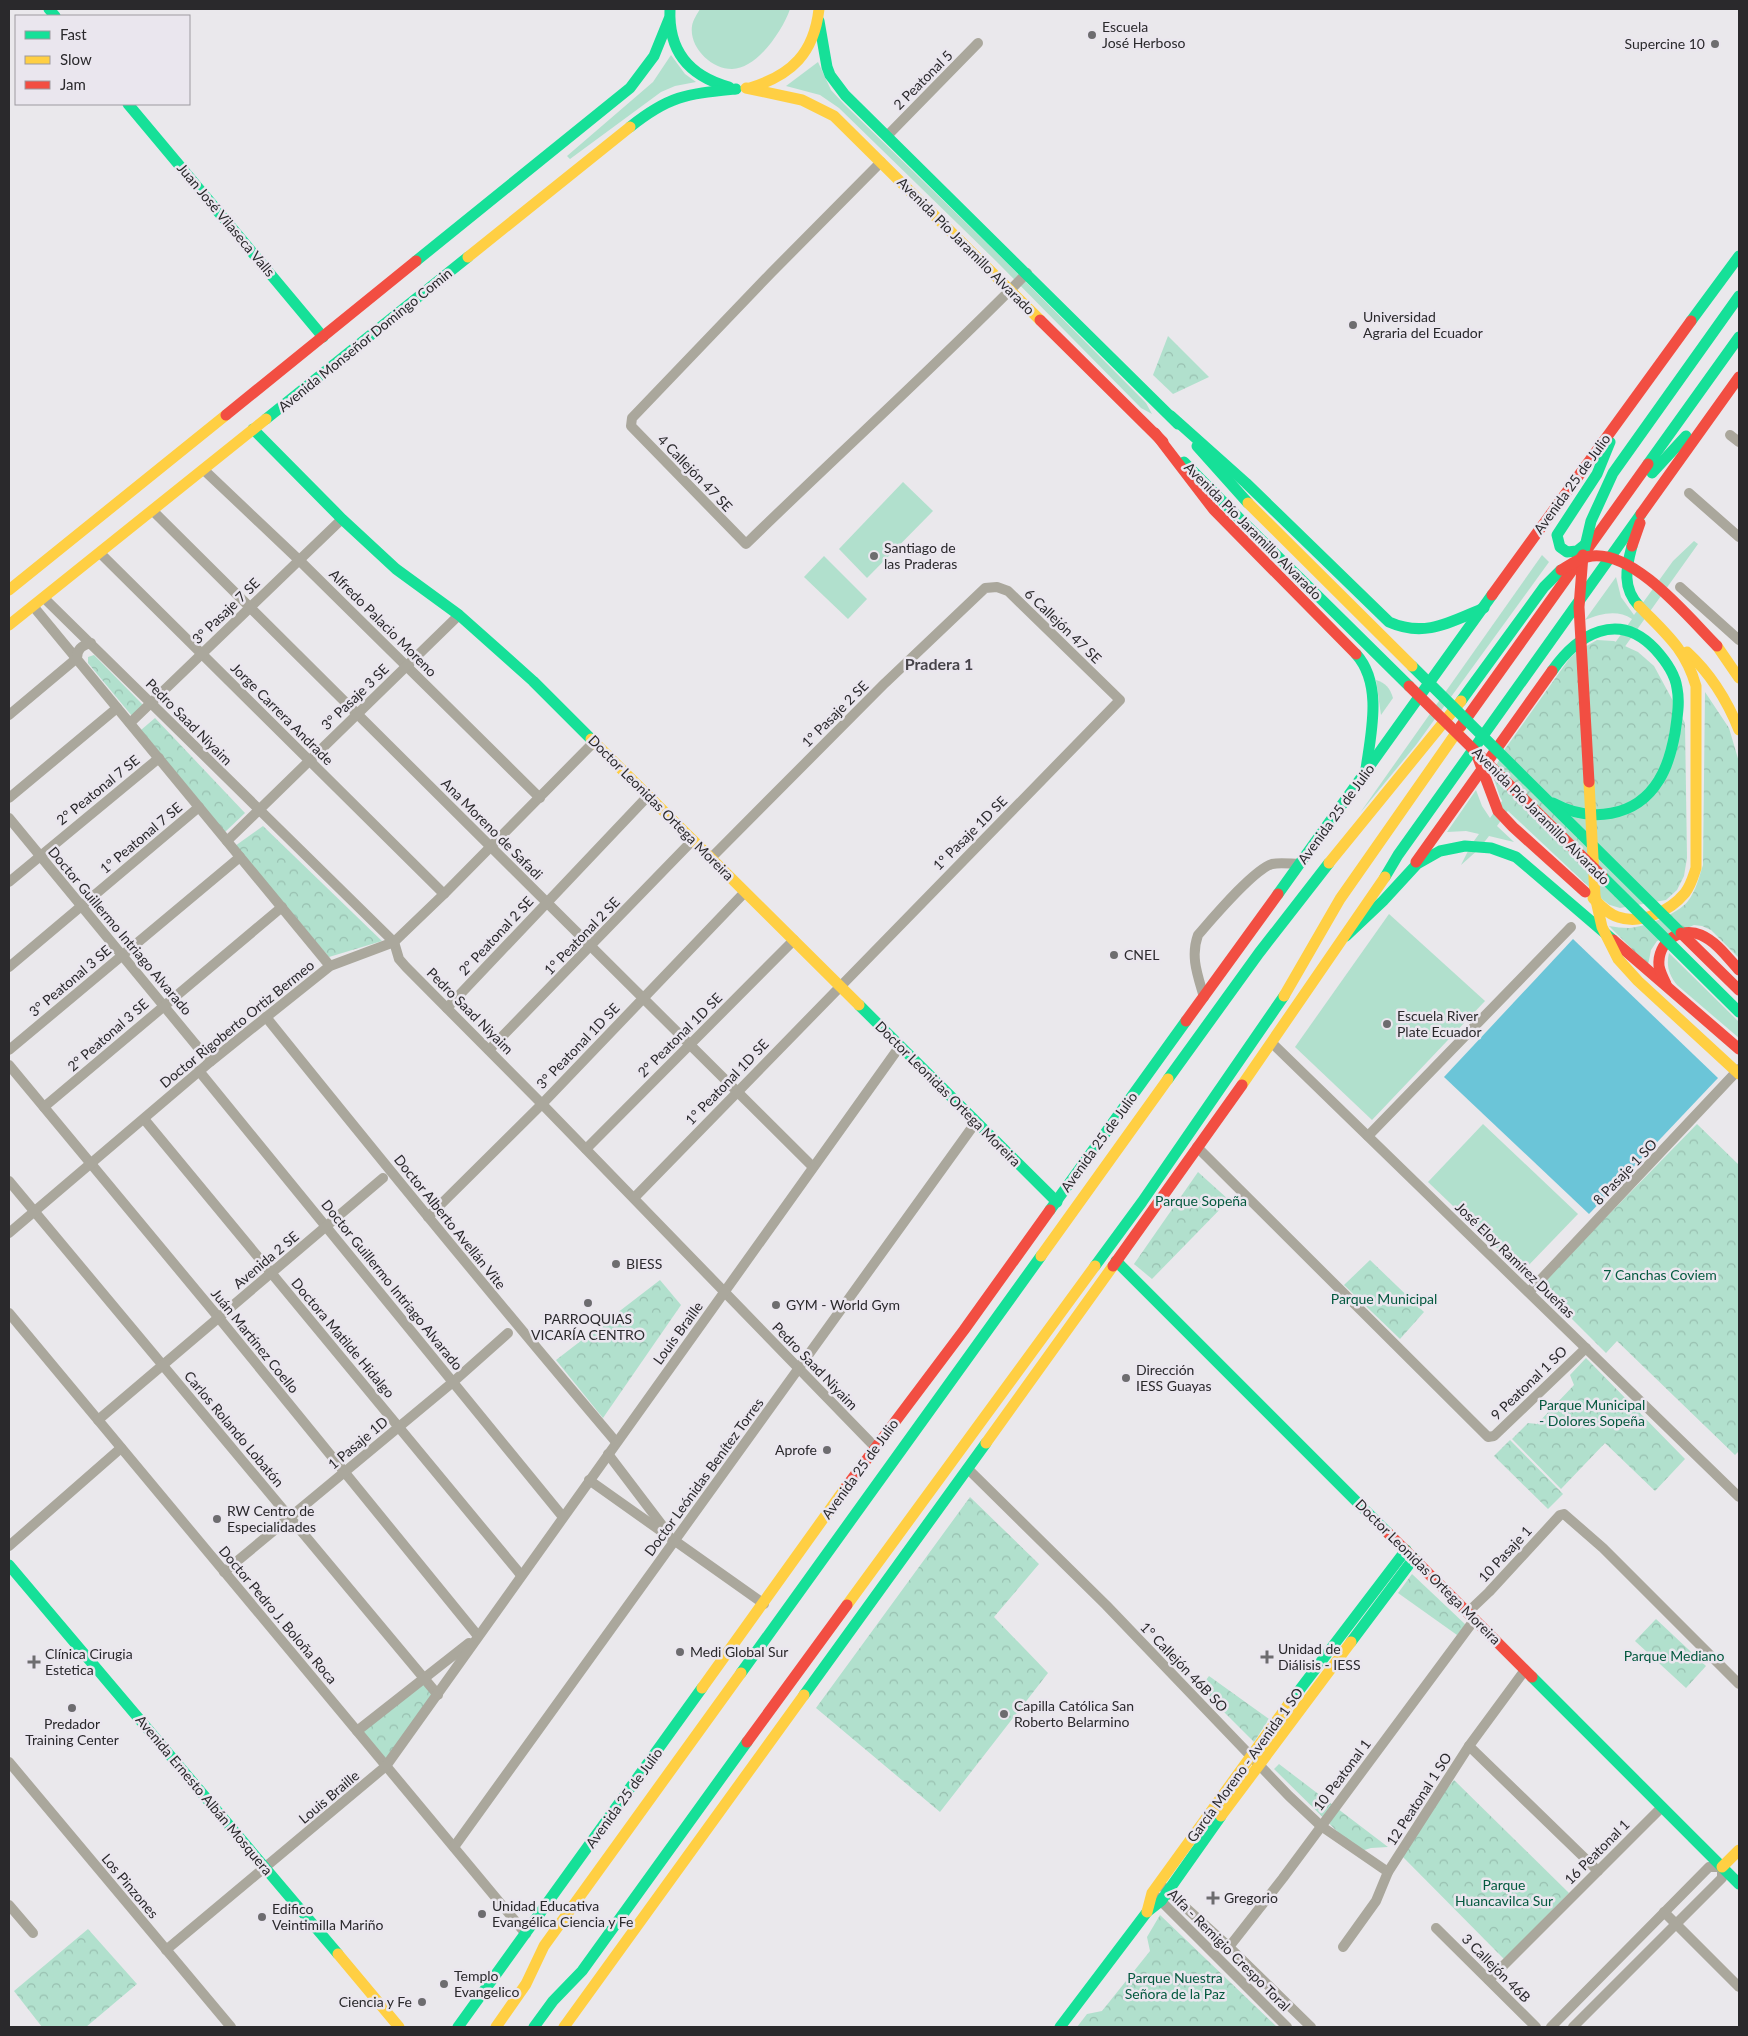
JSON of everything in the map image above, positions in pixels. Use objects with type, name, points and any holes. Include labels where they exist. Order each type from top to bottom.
[{"type":"main road","points":[[670,14],[674,45],[692,70],[719,86],[741,89],[768,83],[788,72],[808,50],[815,36],[819,21],[819,9]]},
{"type":"main road","name":"Avenida Monseñor Domingo Comin","points":[[9,590],[630,88],[652,64],[665,34],[670,14]]},
{"type":"main road","name":"Avenida Pío Jaramillo Alvarado","points":[[819,21],[824,57],[830,74],[846,95],[1171,416],[1248,504],[1739,990]]},
{"type":"main road","name":"Avenida Pío Jaramillo Alvarado","points":[[741,89],[804,100],[819,106],[834,116],[1739,1012]]},
{"type":"main road","name":"Avenida Monseñor Domingo Comin","points":[[9,625],[663,102],[683,95],[741,89]]},
{"type":"main road","name":"Juan José Vilaseca Valls","points":[[129,105],[323,337]]},
{"type":"main road","name":"Avenida 25 de Julio","points":[[460,2025],[876,1447],[964,1330],[1619,419],[1739,256]]},
{"type":"main road","points":[[1739,296],[1604,488],[1592,513],[1584,542],[1580,565],[1579,607],[1595,896],[1602,928],[1618,959],[1632,975],[1739,1074]]},
{"type":"main road","points":[[534,2027],[582,1971],[688,1822],[1139,1206],[1280,1003],[1340,899],[1365,861],[1739,337]]},
{"type":"main road","points":[[564,2027],[899,1565],[1272,1043],[1374,895],[1398,856],[1739,377]]},
{"type":"main road","points":[[1619,419],[1597,474],[1584,496],[1559,530],[1557,540],[1566,552],[1576,553],[1580,550],[1727,392]]},
{"type":"main road","points":[[1171,416],[1246,483],[1389,622],[1405,629],[1431,629],[1484,608]]},
{"type":"main road","name":"Doctor Leonidas Ortega Moreira","points":[[254,429],[342,519],[396,570],[460,615],[532,681],[1056,1202]]},
{"type":"main road","points":[[1155,433],[1214,510],[1358,656],[1370,680],[1374,700],[1365,773]]},
{"type":"main road","points":[[1647,505],[1625,571],[1628,590],[1638,606],[1698,662],[1728,702],[1739,730]]},
{"type":"main road","name":"Avenida 25 de Julio","points":[[496,2027],[526,1984],[544,1946],[1259,953],[1316,878],[1462,700],[1547,584],[1568,565],[1577,560],[1595,556],[1626,561],[1647,576],[1718,646],[1739,678]]},
{"type":"main road","points":[[1280,1003],[1380,904],[1403,878],[1560,660],[1571,648],[1593,633],[1605,629],[1626,629],[1646,640],[1664,659],[1674,677],[1678,696],[1677,722],[1671,753],[1661,779],[1652,791],[1631,808],[1605,815],[1575,814],[1544,798]]},
{"type":"main road","points":[[1471,747],[1480,761],[1498,811],[1513,827],[1585,892],[1619,917],[1638,919],[1654,915],[1674,904],[1691,884],[1696,868],[1696,686],[1687,660],[1676,643]]},
{"type":"main road","points":[[1403,878],[1418,864],[1439,850],[1451,847],[1478,845],[1516,857],[1739,1049]]},
{"type":"main road","points":[[1259,953],[1300,864]]},
{"type":"main road","points":[[1672,992],[1662,978],[1658,961],[1664,946],[1671,938],[1678,935],[1693,933],[1711,941],[1739,970]]},
{"type":"main road","name":"Doctor Leonidas Ortega Moreira","points":[[1116,1261],[1739,1884]]},
{"type":"main road","points":[[964,1330],[1012,1297]]},
{"type":"main road","points":[[826,1553],[858,1472]]},
{"type":"main road","points":[[899,1565],[936,1484]]},
{"type":"main road","name":"García Moreno - Avenida 1 SO","points":[[1060,2027],[1147,1912],[1250,1756],[1410,1554]]},
{"type":"main road","name":"García Moreno - Avenida 1 SO","points":[[1160,1892],[1259,1765],[1410,1554]]},
{"type":"main road","name":"Avenida Ernesto Albán Mosquera","points":[[9,1565],[399,2027]]},
{"type":"main road","points":[[622,1800],[674,1764]]},
{"type":"main road","points":[[688,1822],[731,1797]]},
{"type":"main road","points":[[1722,1867],[1739,1850]]},
{"type":"street","name":"2 Peatonal 5","points":[[887,136],[978,43]]},
{"type":"street","name":"4 Callejón 47 SE","points":[[881,162],[632,418],[631,426],[746,544],[955,346],[1010,290]]},
{"type":"street","points":[[1010,290],[1027,273]]},
{"type":"street","points":[[1730,435],[1739,442]]},
{"type":"street","name":"Alfredo Palacio Moreno","points":[[204,470],[299,560],[540,798]]},
{"type":"street","points":[[1688,493],[1739,537]]},
{"type":"street","name":"Ana Moreno de Safadi","points":[[153,511],[813,1167]]},
{"type":"street","name":"3° Pasaje 7 SE","points":[[130,723],[342,519]]},
{"type":"street","name":"Jorge Carrera Andrade","points":[[100,554],[444,894]]},
{"type":"street","name":"6 Callejón 47 SE","points":[[980,591],[985,588],[997,587],[1008,592],[1120,700]]},
{"type":"street","points":[[1680,588],[1739,640]]},
{"type":"street","name":"1º Pasaje 2 SE","points":[[711,858],[885,683],[980,591]]},
{"type":"street","name":"Pedro Saad Niyaim","points":[[44,598],[394,942],[399,959],[406,967],[876,1447]]},
{"type":"street","points":[[33,606],[330,966]]},
{"type":"street","name":"3° Pasaje 3 SE","points":[[227,841],[460,615]]},
{"type":"street","points":[[9,715],[76,658],[82,646],[91,643]]},
{"type":"street","name":"1º Pasaje 1D SE","points":[[840,986],[1120,700]]},
{"type":"street","points":[[9,798],[117,708]]},
{"type":"street","name":"Doctor Rigoberto Ortiz Bermeo","points":[[9,1233],[199,1071],[330,966],[394,942],[594,742]]},
{"type":"street","name":"2° Peatonal 7 SE","points":[[9,882],[159,758]]},
{"type":"street","name":"2° Peatonal 2 SE","points":[[447,1008],[648,796]]},
{"type":"street","name":"1° Peatonal 7 SE","points":[[9,967],[199,807]]},
{"type":"street","name":"Doctor Guillermo Intriago Alvarado","points":[[9,818],[210,1062]]},
{"type":"street","name":"1° Peatonal 2 SE","points":[[489,1050],[693,840]]},
{"type":"street","name":"3° Peatonal 3 SE","points":[[9,1050],[240,857]]},
{"type":"street","points":[[1204,997],[1194,962],[1194,945],[1198,935],[1251,879],[1266,867],[1276,864],[1300,864]]},
{"type":"street","name":"3° Peatonal 1D SE","points":[[428,1217],[542,1104],[746,892]]},
{"type":"street","name":"2° Peatonal 3 SE","points":[[44,1107],[163,1005],[282,907]]},
{"type":"street","points":[[1368,1136],[1571,927]]},
{"type":"street","name":"2° Peatonal 1D SE","points":[[586,1149],[794,940]]},
{"type":"street","name":"1° Peatonal 1D SE","points":[[634,1198],[840,986]]},
{"type":"street","name":"Doctor Alberto Avellán Vite","points":[[266,1017],[519,1328],[590,1409],[616,1442]]},
{"type":"street","name":"José Eloy Ramírez Dueñas","points":[[1272,1043],[1739,1497]]},
{"type":"street","name":"Louis Braille","points":[[166,1950],[386,1766],[900,1046]]},
{"type":"street","name":"Juán Martínez Coello","points":[[9,1065],[219,1318],[478,1636]]},
{"type":"street","name":"8 Pasaje 1 SO","points":[[1529,1292],[1739,1069]]},
{"type":"street","name":"Doctor Guillermo Intriago Alvarado","points":[[199,1071],[563,1517]]},
{"type":"street","name":"Doctora Matilde Hidalgo","points":[[144,1118],[521,1575]]},
{"type":"street","name":"Doctor Leónidas Benítez Torres","points":[[454,1847],[976,1122]]},
{"type":"street","name":"9 Peatonal 1 SO","points":[[1197,1147],[1488,1437],[1491,1438],[1586,1348]]},
{"type":"street","name":"Avenida 2 SE","points":[[98,1420],[383,1178]]},
{"type":"street","name":"Carlos Rolando Lobatón","points":[[9,1181],[438,1695]]},
{"type":"street","name":"Doctor Pedro J. Boloña Roca","points":[[9,1313],[526,1934]]},
{"type":"street","name":"1 Pasaje 1D","points":[[224,1572],[453,1382],[508,1333]]},
{"type":"street","points":[[9,1546],[121,1448]]},
{"type":"street","points":[[608,1454],[675,1542]]},
{"type":"street","name":"1° Callejón 46B SO","points":[[968,1469],[1106,1605],[1250,1756],[1321,1826],[1388,1872]]},
{"type":"street","points":[[589,1480],[764,1604]]},
{"type":"street","name":"10 Pasaje 1","points":[[1471,1615],[1562,1514],[1566,1515],[1604,1548],[1739,1684]]},
{"type":"street","name":"10 Peatonal 1","points":[[1229,1947],[1321,1826],[1471,1615]]},
{"type":"street","name":"Louis Braille","points":[[357,1731],[478,1636]]},
{"type":"street","name":"12 Peatonal 1 SO","points":[[1343,1946],[1376,1901],[1388,1872],[1469,1746],[1525,1670]]},
{"type":"street","points":[[1469,1746],[1598,1871]]},
{"type":"street","name":"Los Pinzones","points":[[9,1762],[231,2027]]},
{"type":"street","name":"16 Peatonal 1","points":[[1489,1980],[1662,1807]]},
{"type":"street","points":[[1551,2027],[1709,1867],[1722,1867],[1722,1878],[1577,2026],[1566,2012]]},
{"type":"street","name":"Alfa - Remigio Crespo Toral","points":[[1160,1892],[1229,1947],[1311,2027]]},
{"type":"street","name":"Alfa - Remigio Crespo Toral","points":[[1160,1892],[1287,2027]]},
{"type":"street","points":[[9,1905],[33,1933]]},
{"type":"street","points":[[1664,1912],[1739,1987]]},
{"type":"street","name":"3 Callejón 46B","points":[[1436,1928],[1536,2027]]},
{"type":"green space","points":[[700,9],[790,9],[782,27],[768,47],[751,63],[732,69],[724,68],[709,61],[694,42],[692,26]]},
{"type":"green space","points":[[671,55],[685,74],[696,82],[675,86],[661,92],[570,159],[567,156],[653,82]]},
{"type":"green space","points":[[818,62],[831,90],[844,104],[1000,256],[1146,403],[1152,414],[1141,408],[996,261],[839,108],[820,95],[786,86]]},
{"type":"green space","points":[[1168,336],[1209,377],[1173,394],[1153,375]]},
{"type":"green space","points":[[903,482],[933,511],[867,578],[839,549]]},
{"type":"green space","points":[[1694,541],[1698,544],[1497,826],[1514,842],[1489,836],[1479,849],[1461,865],[1479,834],[1466,831],[1447,832],[1476,790],[1482,806],[1490,818],[1632,619],[1614,613],[1603,614],[1585,620],[1616,577],[1621,597],[1634,615],[1673,561]]},
{"type":"green space","points":[[1542,555],[1549,562],[1416,745],[1360,813]]},
{"type":"green space","points":[[824,556],[867,599],[848,619],[804,577]]},
{"type":"green space","points":[[1597,640],[1614,641],[1638,652],[1654,666],[1685,723],[1687,858],[1684,876],[1677,890],[1666,900],[1620,908],[1610,905],[1603,900],[1508,811],[1500,797],[1492,773],[1505,749],[1569,659],[1576,652]]},
{"type":"green space","points":[[94,655],[144,706],[132,716],[88,663],[88,657]]},
{"type":"green space","points":[[1376,680],[1387,686],[1393,698],[1381,715]]},
{"type":"green space","points":[[1705,692],[1729,728],[1739,762],[1739,958],[1711,930],[1694,925],[1657,941],[1651,950],[1648,965],[1609,926],[1629,928],[1661,919],[1683,906],[1691,897],[1695,888],[1703,865]]},
{"type":"green space","points":[[155,718],[245,813],[225,832],[141,730]]},
{"type":"green space","points":[[263,826],[382,941],[329,957],[235,846]]},
{"type":"green space","name":"Escuela River Plate Ecuador","points":[[1389,914],[1485,1001],[1372,1120],[1295,1047]]},
{"type":"green space","points":[[1669,953],[1739,1022],[1739,1038],[1677,985],[1669,970]]},
{"type":"green space","points":[[1483,1124],[1578,1214],[1522,1272],[1428,1182]]},
{"type":"green space","name":"7 Canchas Coviem","points":[[1697,1124],[1739,1165],[1739,1451],[1735,1455],[1617,1341],[1606,1353],[1545,1292],[1544,1281]]},
{"type":"green space","name":"Parque Sopeña","points":[[1198,1172],[1229,1200],[1152,1279],[1134,1264]]},
{"type":"green space","name":"Parque Municipal","points":[[1370,1260],[1424,1312],[1400,1339],[1344,1285]]},
{"type":"green space","points":[[660,1280],[681,1305],[603,1418],[556,1360]]},
{"type":"green space","name":"Parque Municipal - Dolores Sopeña","points":[[1586,1358],[1685,1459],[1655,1491],[1605,1443],[1561,1489],[1512,1439],[1528,1423],[1537,1424],[1574,1385],[1570,1375]]},
{"type":"green space","points":[[1510,1440],[1563,1494],[1548,1509],[1494,1456]]},
{"type":"green space","points":[[970,1497],[1039,1564],[994,1617],[1048,1673],[940,1812],[816,1708]]},
{"type":"green space","points":[[1412,1574],[1466,1625],[1457,1635],[1398,1593]]},
{"type":"green space","name":"Parque Mediano","points":[[1656,1619],[1706,1666],[1686,1688],[1635,1641]]},
{"type":"green space","points":[[1209,1676],[1269,1719],[1254,1742],[1200,1688]]},
{"type":"green space","points":[[424,1679],[438,1695],[386,1766],[357,1731]]},
{"type":"green space","points":[[1279,1764],[1388,1847],[1371,1848],[1358,1852],[1274,1769]]},
{"type":"green space","name":"Parque Huancavilca Sur","points":[[1454,1780],[1569,1893],[1504,1959],[1397,1851]]},
{"type":"green space","name":"Parque Nuestra Señora de la Paz","points":[[1160,1915],[1277,2027],[1077,2027],[1087,2014],[1102,2011],[1150,1951],[1147,1937]]},
{"type":"green space","points":[[88,1929],[137,1984],[86,2027],[42,2027],[14,1991]]},
{"type":"water","points":[[1573,939],[1718,1078],[1589,1214],[1444,1077]]},
{"type":"traffic: fast","points":[[49,9],[54,15]]},
{"type":"traffic: fast","points":[[670,9],[670,24],[673,37],[677,49],[684,60],[692,69],[703,76],[729,87]]},
{"type":"traffic: fast","points":[[416,261],[630,88],[654,56],[669,19]]},
{"type":"traffic: fast","points":[[819,21],[827,67],[830,75],[845,95],[1178,424]]},
{"type":"traffic: fast","points":[[630,127],[668,102],[691,95],[736,89]]},
{"type":"traffic: fast","points":[[129,105],[323,337]]},
{"type":"traffic: fast","points":[[1691,321],[1739,256]]},
{"type":"traffic: fast","points":[[266,419],[468,257]]},
{"type":"traffic: fast","points":[[1583,555],[1591,521],[1613,473],[1739,296]]},
{"type":"traffic: fast","points":[[1648,464],[1739,337]]},
{"type":"traffic: fast","points":[[1171,416],[1246,483],[1389,622],[1414,629],[1426,628],[1448,623],[1484,608]]},
{"type":"traffic: fast","points":[[253,429],[342,519],[396,569],[459,615],[533,681],[591,739]]},
{"type":"traffic: fast","points":[[1652,473],[1686,436]]},
{"type":"traffic: fast","points":[[1587,543],[1577,551],[1567,552],[1560,547],[1557,535],[1597,474],[1610,442]]},
{"type":"traffic: fast","points":[[1197,446],[1248,503]]},
{"type":"traffic: fast","points":[[1184,462],[1237,516]]},
{"type":"traffic: fast","points":[[1385,877],[1398,855],[1641,514]]},
{"type":"traffic: fast","points":[[1237,516],[1409,686]]},
{"type":"traffic: fast","points":[[1632,546],[1627,578],[1630,592],[1639,606]]},
{"type":"traffic: fast","points":[[1461,701],[1544,587],[1561,570]]},
{"type":"traffic: fast","points":[[1278,894],[1492,595]]},
{"type":"traffic: fast","points":[[1552,671],[1562,658],[1586,637],[1599,631],[1613,629],[1627,631],[1641,637],[1666,662],[1674,677],[1678,699],[1675,733],[1671,751],[1662,775],[1649,793],[1625,809],[1597,815],[1567,809],[1553,803]]},
{"type":"traffic: fast","points":[[1356,654],[1370,680],[1372,694],[1372,725],[1366,769]]},
{"type":"traffic: fast","points":[[1412,666],[1681,933]]},
{"type":"traffic: fast","points":[[1346,936],[1383,901],[1417,864],[1440,851],[1465,846],[1491,848],[1516,857],[1613,940]]},
{"type":"traffic: fast","points":[[1168,1079],[1259,953],[1329,863]]},
{"type":"traffic: fast","points":[[1602,876],[1739,1012]]},
{"type":"traffic: fast","points":[[1095,1266],[1142,1202],[1284,996]]},
{"type":"traffic: fast","points":[[859,1005],[1057,1202]]},
{"type":"traffic: fast","points":[[1050,1210],[1186,1021]]},
{"type":"traffic: fast","points":[[741,1673],[1041,1256]]},
{"type":"traffic: fast","points":[[1116,1261],[1388,1533]]},
{"type":"traffic: fast","points":[[804,1695],[986,1443]]},
{"type":"traffic: fast","points":[[1288,1705],[1406,1550]]},
{"type":"traffic: fast","points":[[1351,1642],[1414,1558]]},
{"type":"traffic: fast","points":[[9,1565],[338,1954]]},
{"type":"traffic: fast","points":[[1532,1677],[1739,1884]]},
{"type":"traffic: fast","points":[[458,2027],[702,1688]]},
{"type":"traffic: fast","points":[[534,2027],[553,2001],[582,1971],[747,1742]]},
{"type":"traffic: fast","points":[[1060,2027],[1147,1912],[1161,1901],[1221,1816]]},
{"type":"traffic: slow","points":[[750,88],[778,76],[798,60],[812,38],[819,9]]},
{"type":"traffic: slow","points":[[746,88],[802,100],[834,116],[1040,320]]},
{"type":"traffic: slow","points":[[468,257],[630,127]]},
{"type":"traffic: slow","points":[[9,590],[226,415]]},
{"type":"traffic: slow","points":[[9,625],[266,419]]},
{"type":"traffic: slow","points":[[1248,503],[1412,666]]},
{"type":"traffic: slow","points":[[1593,898],[1614,916],[1627,919],[1645,918],[1663,911],[1679,900],[1689,887],[1696,868],[1696,686],[1680,651],[1666,633],[1639,606]]},
{"type":"traffic: slow","points":[[1717,646],[1739,678]]},
{"type":"traffic: slow","points":[[1687,652],[1704,669],[1718,688],[1739,730]]},
{"type":"traffic: slow","points":[[1329,863],[1461,701]]},
{"type":"traffic: slow","points":[[1284,996],[1340,899],[1461,726]]},
{"type":"traffic: slow","points":[[591,739],[859,1005]]},
{"type":"traffic: slow","points":[[1589,782],[1595,896],[1602,927],[1618,959],[1638,981],[1739,1074]]},
{"type":"traffic: slow","points":[[1242,1085],[1385,877]]},
{"type":"traffic: slow","points":[[1041,1256],[1168,1079]]},
{"type":"traffic: slow","points":[[847,1605],[1095,1266]]},
{"type":"traffic: slow","points":[[986,1443],[1113,1266]]},
{"type":"traffic: slow","points":[[702,1688],[846,1487]]},
{"type":"traffic: slow","points":[[1221,1816],[1351,1642]]},
{"type":"traffic: slow","points":[[496,2027],[526,1984],[544,1946],[741,1673]]},
{"type":"traffic: slow","points":[[564,2027],[804,1695]]},
{"type":"traffic: slow","points":[[1147,1912],[1152,1893],[1288,1705]]},
{"type":"traffic: slow","points":[[1722,1867],[1739,1850]]},
{"type":"traffic: slow","points":[[338,1954],[399,2027]]},
{"type":"traffic: jam","points":[[226,415],[416,261]]},
{"type":"traffic: jam","points":[[1040,320],[1163,442]]},
{"type":"traffic: jam","points":[[1492,595],[1691,321]]},
{"type":"traffic: jam","points":[[1641,514],[1739,377]]},
{"type":"traffic: jam","points":[[1155,433],[1214,510],[1356,654]]},
{"type":"traffic: jam","points":[[1461,726],[1648,464]]},
{"type":"traffic: jam","points":[[1632,546],[1640,523]]},
{"type":"traffic: jam","points":[[1583,555],[1579,607],[1589,782]]},
{"type":"traffic: jam","points":[[1561,570],[1580,559],[1592,556],[1609,557],[1626,564],[1660,589],[1717,646]]},
{"type":"traffic: jam","points":[[1416,862],[1552,671]]},
{"type":"traffic: jam","points":[[1409,686],[1602,876]]},
{"type":"traffic: jam","points":[[1478,758],[1498,811],[1585,892]]},
{"type":"traffic: jam","points":[[1186,1021],[1278,894]]},
{"type":"traffic: jam","points":[[1681,933],[1739,990]]},
{"type":"traffic: jam","points":[[1666,984],[1659,966],[1659,957],[1666,943],[1671,938],[1685,933],[1693,933],[1707,938],[1739,970]]},
{"type":"traffic: jam","points":[[1613,940],[1739,1049]]},
{"type":"traffic: jam","points":[[1113,1266],[1242,1085]]},
{"type":"traffic: jam","points":[[846,1487],[964,1330],[1050,1210]]},
{"type":"traffic: jam","points":[[1388,1533],[1532,1677]]},
{"type":"traffic: jam","points":[[747,1742],[847,1605]]},
{"type":"place","name":"Escuela José Herboso","points":[[1092,35]]},
{"type":"place","name":"Supercine 10","points":[[1715,44]]},
{"type":"place","name":"Universidad Agraria del Ecuador","points":[[1353,325]]},
{"type":"place","name":"Santiago de las Praderas","points":[[874,556]]},
{"type":"place","name":"CNEL","points":[[1114,955]]},
{"type":"place","name":"Escuela River Plate Ecuador","points":[[1387,1024]]},
{"type":"place","name":"BIESS","points":[[616,1264]]},
{"type":"place","name":"PARROQUIAS VICARÍA CENTRO","points":[[588,1303]]},
{"type":"place","name":"GYM - World Gym","points":[[776,1305]]},
{"type":"place","name":"Dirección IESS Guayas","points":[[1126,1378]]},
{"type":"place","name":"Aprofe","points":[[827,1450]]},
{"type":"place","name":"RW Centro de Especialidades","points":[[217,1519]]},
{"type":"place","name":"Medi Global Sur","points":[[680,1652]]},
{"type":"place","name":"Unidad de Diálisis - IESS","points":[[1267,1657]]},
{"type":"place","name":"Clínica Cirugia Estetica","points":[[34,1662]]},
{"type":"place","name":"Predador Training Center","points":[[72,1708]]},
{"type":"place","name":"Capilla Católica San Roberto Belarmino","points":[[1004,1714]]},
{"type":"place","name":"Gregorio","points":[[1213,1898]]},
{"type":"place","name":"Unidad Educativa Evangélica Ciencia y Fe","points":[[482,1914]]},
{"type":"place","name":"Edifico Veintimilla Mariño","points":[[262,1917]]},
{"type":"place","name":"Templo Evangelico","points":[[444,1984]]},
{"type":"place","name":"Ciencia y Fe","points":[[422,2002]]},
{"type":"district","name":"Pradera 1","points":[[939,664]]}]
